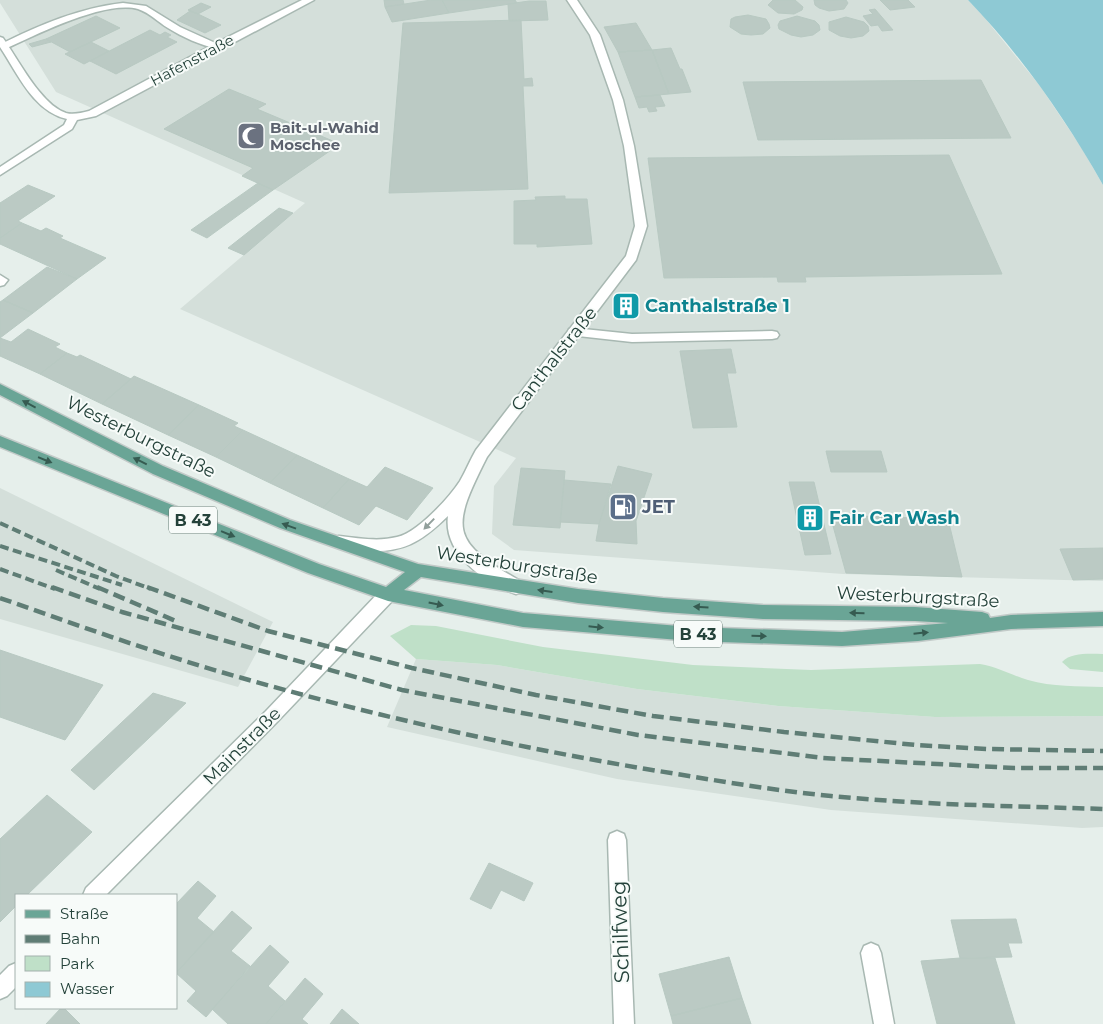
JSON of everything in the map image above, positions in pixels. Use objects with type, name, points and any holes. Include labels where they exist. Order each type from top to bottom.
[{"type":"main road","name":"Westerburgstraße","points":[[0,389],[158,470],[284,524],[418,570],[588,597],[754,612],[914,614],[1011,622]]},
{"type":"main road","name":"Westerburgstraße","points":[[0,441],[314,569],[388,594],[523,620],[691,634],[842,639],[918,634],[1011,622]]},
{"type":"main road","points":[[388,594],[418,570]]},
{"type":"main road","name":"B 43","points":[[1011,622],[1103,619]]},
{"type":"street","name":"Hafenstraße","points":[[2,43],[43,104],[60,115],[92,114],[218,46],[309,0]]},
{"type":"street","name":"Canthalstraße","points":[[517,587],[482,567],[467,555],[455,526],[463,489],[481,454],[632,256],[641,226],[629,146],[618,100],[595,35],[572,0]]},
{"type":"street","points":[[2,43],[87,8],[115,3],[137,5],[157,14],[172,26],[218,46]]},
{"type":"street","points":[[0,172],[68,128],[74,116]]},
{"type":"street","points":[[574,332],[632,338],[772,335]]},
{"type":"street","name":"Canthalstraße","points":[[335,542],[375,545],[399,543],[411,539],[423,530],[463,489]]},
{"type":"street","name":"Mainstraße","points":[[95,894],[272,716],[388,594]]},
{"type":"street","name":"Schilfweg","points":[[617,840],[624,1024]]},
{"type":"street","points":[[871,953],[884,1024]]},
{"type":"street","points":[[0,989],[15,974]]},
{"type":"shaded area","points":[[0,0],[968,0],[1040,86],[1081,147],[1103,185],[1103,581],[843,574],[514,550],[492,534],[494,486],[516,458],[180,309],[305,203],[56,92],[0,3]]},
{"type":"shaded area","points":[[0,488],[273,622],[238,687],[0,619]]},
{"type":"shaded area","points":[[416,659],[497,665],[637,689],[778,706],[935,717],[1103,716],[1103,827],[1082,828],[831,810],[617,779],[387,727]]},
{"type":"green space","points":[[411,625],[436,626],[543,647],[693,665],[811,670],[980,664],[1046,684],[1103,687],[1103,716],[935,717],[778,706],[637,689],[497,665],[416,659],[390,636]]},
{"type":"green space","points":[[1103,654],[1103,672],[1070,669],[1062,662],[1076,655]]},
{"type":"water","points":[[968,0],[1103,0],[1103,185],[1041,88],[1006,43]]},
{"type":"building","points":[[384,0],[403,0],[404,4],[385,7]]},
{"type":"building","points":[[442,0],[449,13],[392,22],[385,7]]},
{"type":"building","points":[[442,0],[515,0],[517,3],[449,13]]},
{"type":"building","points":[[773,0],[795,0],[803,7],[802,10],[794,14],[778,13],[768,5]]},
{"type":"building","points":[[814,0],[846,0],[848,3],[844,9],[829,11],[819,8],[815,5]]},
{"type":"building","points":[[880,0],[908,0],[915,7],[890,10]]},
{"type":"building","points":[[546,1],[548,20],[509,21],[508,4]]},
{"type":"building","points":[[201,3],[211,7],[198,14],[188,10]]},
{"type":"building","points":[[875,9],[893,30],[882,31],[878,25],[871,26],[863,16],[873,14],[869,10]]},
{"type":"building","points":[[190,11],[221,25],[205,33],[177,20]]},
{"type":"building","points":[[748,15],[766,19],[770,28],[763,34],[751,35],[741,34],[730,27],[731,19]]},
{"type":"building","points":[[96,16],[120,28],[70,52],[46,39]]},
{"type":"building","points":[[797,16],[815,21],[819,25],[820,30],[813,35],[801,37],[791,35],[779,29],[780,21]]},
{"type":"building","points":[[846,17],[864,22],[868,26],[869,31],[863,36],[851,38],[840,36],[829,30],[829,22]]},
{"type":"building","points":[[521,20],[524,79],[532,78],[533,86],[523,86],[528,189],[389,193],[403,23]]},
{"type":"building","points":[[636,23],[652,50],[618,52],[604,27]]},
{"type":"building","points":[[150,30],[160,35],[165,32],[171,35],[167,37],[177,42],[116,74],[90,61]]},
{"type":"building","points":[[46,39],[51,42],[32,47],[29,44]]},
{"type":"building","points":[[91,42],[109,51],[84,64],[65,54]]},
{"type":"building","points":[[671,48],[691,92],[669,94],[652,50]]},
{"type":"building","points":[[652,50],[669,94],[635,97],[618,52]]},
{"type":"building","points":[[981,80],[1011,138],[758,140],[743,82]]},
{"type":"building","name":"Bait-ul-Wahid Moschee","points":[[229,89],[266,104],[257,109],[340,144],[273,190],[242,176],[253,168],[164,129]]},
{"type":"building","points":[[660,95],[665,106],[655,107],[657,111],[649,112],[647,107],[639,108],[635,97]]},
{"type":"building","points":[[949,155],[1002,274],[805,277],[806,282],[778,282],[777,277],[664,278],[648,158]]},
{"type":"building","points":[[258,183],[273,190],[207,238],[191,230]]},
{"type":"building","points":[[28,185],[55,196],[18,221],[22,223],[0,238],[0,203]]},
{"type":"building","points":[[565,196],[565,199],[587,199],[592,244],[537,247],[537,244],[514,244],[514,201],[536,200],[535,197]]},
{"type":"building","points":[[279,208],[293,213],[244,255],[228,248]]},
{"type":"building","points":[[22,223],[41,231],[46,228],[63,236],[60,238],[106,258],[77,279],[0,244],[0,238]]},
{"type":"building","points":[[47,267],[77,279],[33,313],[3,300]]},
{"type":"building","name":"Canthalstraße 1","points":[[626,296],[637,299],[625,317],[614,314]]},
{"type":"building","points":[[3,300],[33,313],[0,338],[0,302]]},
{"type":"building","points":[[28,329],[60,344],[55,347],[67,353],[40,374],[0,356],[0,338],[11,342]]},
{"type":"building","points":[[731,349],[736,373],[727,373],[737,427],[693,428],[680,351]]},
{"type":"building","points":[[67,353],[77,357],[80,355],[131,379],[102,404],[40,374]]},
{"type":"building","points":[[134,376],[199,405],[168,435],[102,404]]},
{"type":"building","points":[[199,405],[238,423],[234,426],[243,430],[216,457],[168,435]]},
{"type":"building","points":[[243,430],[297,455],[270,483],[216,457]]},
{"type":"building","points":[[826,451],[881,451],[887,472],[831,472]]},
{"type":"building","points":[[297,455],[349,479],[323,508],[270,483]]},
{"type":"building","name":"JET","points":[[618,466],[652,474],[636,521],[637,544],[596,541],[599,524]]},
{"type":"building","points":[[385,467],[433,488],[407,520],[376,506],[359,525],[323,508],[349,479],[367,487]]},
{"type":"building","points":[[521,468],[565,471],[560,528],[513,525]]},
{"type":"building","points":[[564,480],[611,484],[599,524],[560,522]]},
{"type":"building","name":"Fair Car Wash","points":[[789,482],[814,482],[831,554],[805,555]]},
{"type":"building","points":[[830,515],[948,519],[962,577],[846,573]]},
{"type":"building","points":[[1103,548],[1103,579],[1073,580],[1060,549]]},
{"type":"building","points":[[0,650],[103,685],[65,740],[0,717]]},
{"type":"building","points":[[153,693],[186,703],[94,790],[71,770]]},
{"type":"building","points":[[47,795],[92,832],[28,894],[15,894],[15,907],[0,922],[0,839]]},
{"type":"building","points":[[489,863],[533,883],[524,901],[501,890],[491,909],[470,899]]},
{"type":"building","points":[[198,881],[216,896],[197,918],[214,932],[178,971],[178,902]]},
{"type":"building","points":[[232,911],[252,928],[231,951],[250,966],[206,1017],[187,1001],[196,991],[178,975],[178,971]]},
{"type":"building","points":[[1016,919],[1022,943],[1008,943],[1012,957],[960,958],[951,920]]},
{"type":"building","points":[[270,945],[289,962],[268,986],[285,1001],[266,1024],[228,1024],[212,1009]]},
{"type":"building","points":[[729,957],[742,998],[671,1016],[659,974]]},
{"type":"building","points":[[995,958],[1015,1024],[937,1024],[921,961]]},
{"type":"building","points":[[305,978],[323,994],[302,1019],[308,1024],[266,1024]]},
{"type":"building","points":[[742,998],[751,1024],[673,1024],[671,1016]]},
{"type":"building","points":[[60,1009],[65,1009],[80,1024],[46,1024]]},
{"type":"building","points":[[342,1009],[359,1024],[330,1024]]},
{"type":"railway","points":[[0,523],[116,576],[151,589]]},
{"type":"railway","points":[[0,546],[122,585]]},
{"type":"railway","points":[[0,569],[55,589]]},
{"type":"railway","points":[[56,570],[100,589]]},
{"type":"railway","points":[[52,587],[122,612],[402,690],[638,735],[823,758],[1014,768],[1103,768]]},
{"type":"railway","points":[[97,587],[178,622]]},
{"type":"railway","points":[[147,587],[268,631],[412,668],[536,695],[653,716],[784,732],[916,745],[988,749],[1103,751]]},
{"type":"railway","points":[[0,598],[150,650],[292,692],[443,729],[544,750],[646,769],[785,791],[831,796],[933,803],[1103,809]]},
{"type":"place","name":"Bait-ul-Wahid Moschee","points":[[251,136]]},
{"type":"place","name":"Canthalstraße 1","points":[[626,306]]},
{"type":"place","name":"JET","points":[[623,507]]},
{"type":"place","name":"Fair Car Wash","points":[[810,518]]}]
